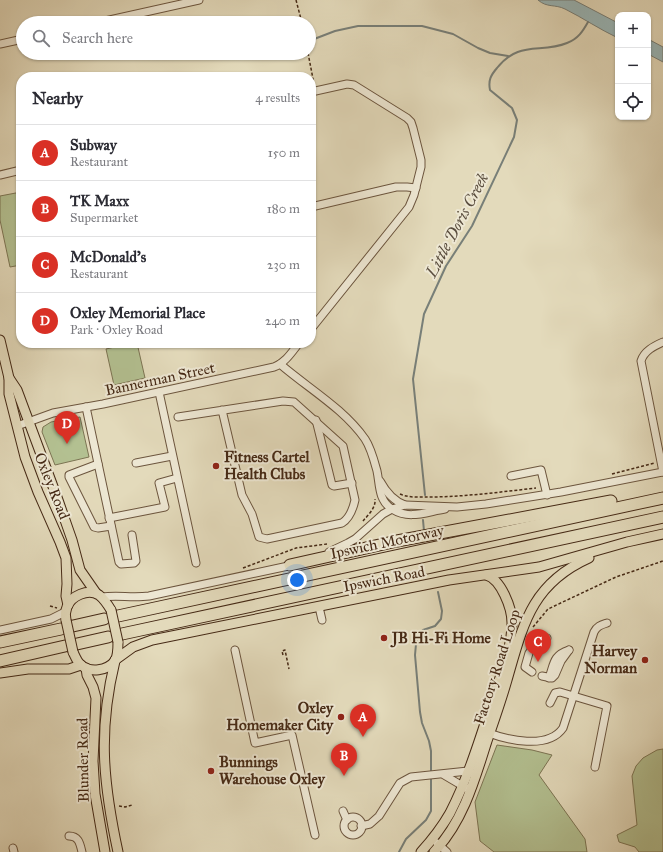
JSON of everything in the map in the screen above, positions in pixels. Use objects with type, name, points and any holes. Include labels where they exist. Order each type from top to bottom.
[{"type":"highway","points":[[290,565],[397,541],[663,490]]},
{"type":"highway","name":"Ipswich Motorway","points":[[0,642],[65,617],[111,615],[663,498]]},
{"type":"highway","points":[[0,661],[116,638],[663,517]]},
{"type":"main road","name":"Oxley Road","points":[[0,340],[9,378],[9,394],[31,475],[66,558],[67,579],[65,617],[72,647]]},
{"type":"main road","name":"Oxley Road","points":[[9,378],[17,390],[58,500],[72,540],[80,570],[99,595],[111,615]]},
{"type":"main road","name":"Ipswich Road","points":[[83,667],[97,670],[102,669],[133,647],[152,640],[484,574],[539,567],[627,542],[663,534]]},
{"type":"main road","name":"Factory Road Loop","points":[[441,850],[459,816],[466,788],[522,629],[532,607],[544,590],[555,579],[580,562],[602,553],[663,534]]},
{"type":"main road","name":"Factory Road Loop","points":[[484,574],[493,578],[498,584],[510,606],[512,621],[510,641],[486,732]]},
{"type":"main road","points":[[65,617],[72,600],[80,594],[99,595]]},
{"type":"main road","points":[[111,615],[116,638]]},
{"type":"main road","name":"Blunder Road","points":[[116,638],[118,651],[110,681],[105,714],[104,755],[106,790],[118,852]]},
{"type":"main road","name":"Blunder Road","points":[[72,647],[93,686],[96,698],[94,740],[95,788],[105,852]]},
{"type":"main road","points":[[0,673],[28,669],[69,669],[83,667]]},
{"type":"main road","name":"Factory Road Loop","points":[[421,852],[432,840],[466,788]]},
{"type":"street","points":[[127,16],[198,0]]},
{"type":"street","points":[[0,44],[16,41]]},
{"type":"street","points":[[316,91],[347,84],[354,85],[407,118],[411,122],[421,160],[421,167],[416,188],[412,201],[406,211],[316,322]]},
{"type":"street","points":[[0,175],[16,171]]},
{"type":"street","points":[[316,205],[396,187],[416,188]]},
{"type":"street","points":[[378,477],[380,494],[387,505],[398,513],[413,515],[547,494],[663,472],[641,361],[645,353],[660,343],[663,336]]},
{"type":"street","name":"Bannerman Street","points":[[17,426],[53,413],[270,368],[280,364],[295,348]]},
{"type":"street","points":[[280,364],[350,421],[369,446],[378,477],[384,490],[390,496],[405,505]]},
{"type":"street","points":[[159,392],[196,563]]},
{"type":"street","points":[[178,417],[283,400],[298,405],[343,446],[355,500],[354,507],[346,520],[342,523],[267,539],[259,537],[252,514],[242,495],[222,410]]},
{"type":"street","points":[[86,407],[119,562],[121,564],[136,562],[132,535]]},
{"type":"street","points":[[316,420],[332,485],[352,483]]},
{"type":"street","points":[[136,463],[172,456]]},
{"type":"street","points":[[98,464],[69,475],[68,478],[94,527],[98,528],[111,526]]},
{"type":"street","points":[[511,476],[541,470],[547,494]]},
{"type":"street","points":[[110,518],[165,507],[159,483],[177,478]]},
{"type":"street","points":[[99,595],[131,597],[149,596],[290,565],[336,549],[348,543],[355,539],[378,517],[392,509],[405,505],[457,507]]},
{"type":"street","points":[[319,606],[322,620]]},
{"type":"street","points":[[0,630],[65,617]]},
{"type":"street","points":[[486,732],[516,740],[542,741],[549,739],[558,733],[563,728],[572,696],[594,632],[596,628],[607,623]]},
{"type":"street","points":[[532,672],[525,667],[530,651],[536,644],[547,638]]},
{"type":"street","points":[[236,650],[255,743],[292,735],[315,835]]},
{"type":"street","points":[[546,677],[555,658],[561,652],[569,650]]},
{"type":"street","points":[[550,703],[555,693],[560,692],[607,706],[595,767]]},
{"type":"street","points":[[361,826],[370,824],[378,816],[400,783],[412,777],[472,773]]},
{"type":"street","points":[[444,775],[466,788]]},
{"type":"street","points":[[343,811],[347,820],[344,828],[349,834],[358,833],[361,826],[358,819],[352,818],[347,820]]},
{"type":"street","points":[[69,836],[74,836],[77,838],[82,852]]},
{"type":"street","points":[[432,840],[441,850]]},
{"type":"path","points":[[296,0],[300,16]]},
{"type":"path","points":[[309,60],[310,72]]},
{"type":"path","points":[[532,629],[548,609],[616,577],[663,561]]},
{"type":"path","points":[[50,606],[65,617]]},
{"type":"path","points":[[283,655],[282,651],[285,650],[289,669]]},
{"type":"path","points":[[119,806],[125,807],[132,805]]},
{"type":"green space","points":[[16,193],[16,266],[10,267],[0,220],[0,196]]},
{"type":"green space","points":[[138,348],[145,378],[114,385],[106,349]]},
{"type":"green space","points":[[80,417],[89,457],[55,465],[42,432],[43,427],[51,422]]},
{"type":"green space","points":[[497,745],[532,750],[552,755],[539,775],[585,839],[587,852],[494,852],[480,841],[475,802]]},
{"type":"green space","points":[[663,749],[663,852],[639,852],[635,847],[619,842],[617,835],[637,825],[632,776],[636,766],[643,758],[657,750]]},
{"type":"water","points":[[538,0],[574,0],[615,21],[615,36],[565,9]]},
{"type":"water","points":[[651,41],[663,47],[663,62],[651,56]]},
{"type":"waterway","name":"Little Doris Creek","points":[[425,495],[413,379],[424,314],[446,266],[472,226],[514,137],[517,120],[512,108],[490,90],[490,78],[505,59],[513,54],[530,49],[548,48],[567,43],[577,37],[588,22]]},
{"type":"waterway","points":[[316,38],[335,31],[358,26],[422,26],[453,34],[490,53],[508,56]]},
{"type":"waterway","name":"Little Doris Creek","points":[[423,520],[424,531]]},
{"type":"waterway","name":"Little Doris Creek","points":[[399,852],[406,839],[426,820],[431,811],[431,751],[420,712],[415,655],[419,634],[423,630],[435,626],[441,619],[442,611],[438,592]]},
{"type":"place","name":"Oxley Memorial Place","points":[[67,444]]},
{"type":"place","name":"Fitness Cartel Health Clubs","points":[[216,466]]},
{"type":"place","name":"JB Hi-Fi Home","points":[[384,638]]},
{"type":"place","name":"Harvey Norman","points":[[645,660]]},
{"type":"place","name":"McDonald's","points":[[538,662]]},
{"type":"place","name":"Oxley Homemaker City","points":[[341,717]]},
{"type":"place","name":"Subway","points":[[363,737]]},
{"type":"place","name":"Bunnings Warehouse Oxley","points":[[211,771]]},
{"type":"place","name":"TK Maxx","points":[[344,776]]}]
